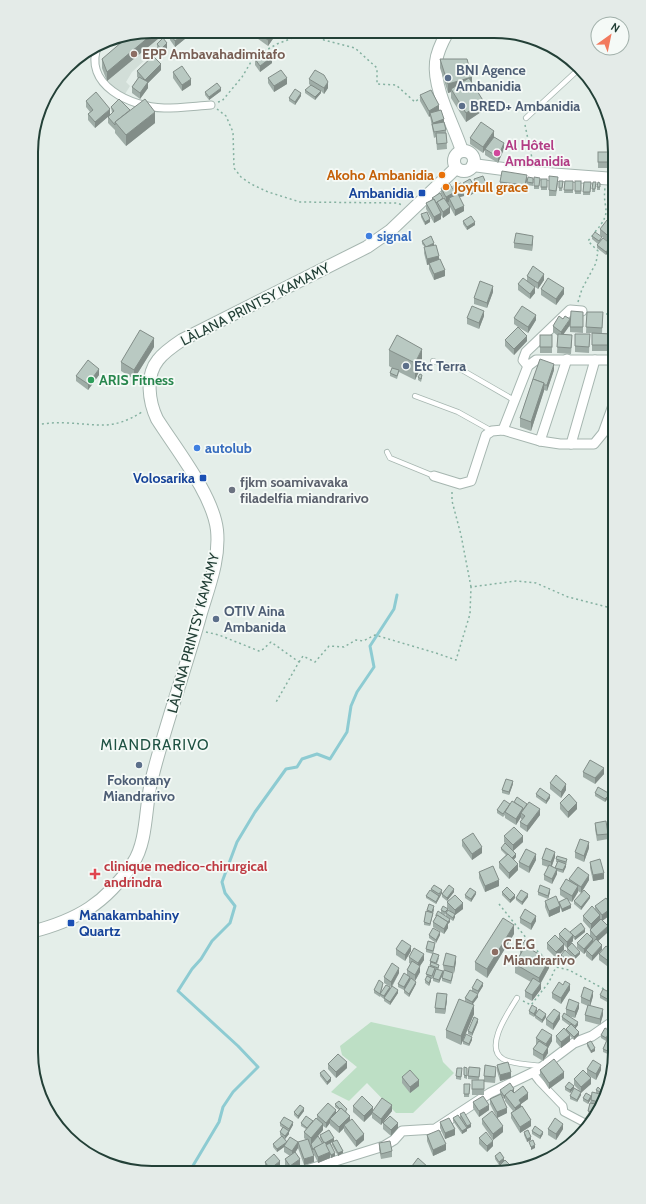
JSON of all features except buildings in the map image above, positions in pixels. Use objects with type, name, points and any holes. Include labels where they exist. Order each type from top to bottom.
[{"type":"street","points":[[445,38],[436,61],[438,86],[462,151],[472,156],[473,165]]},
{"type":"street","points":[[96,52],[94,62],[96,71],[102,82],[118,96],[163,108],[211,105]]},
{"type":"street","points":[[462,151],[456,155],[454,159],[456,168],[462,171],[467,171],[473,165]]},
{"type":"street","points":[[473,165],[534,173],[608,178]]},
{"type":"street","name":"LÀLANA PRINTSY KAMAMY","points":[[38,930],[60,924],[99,903],[135,861],[141,843],[152,779],[216,562],[217,529],[205,496],[151,407],[152,372],[157,360],[166,351],[182,340],[367,246],[390,231],[456,168]]},
{"type":"street","points":[[528,366],[523,360],[526,352],[570,310],[579,308]]},
{"type":"street","points":[[540,441],[567,359]]},
{"type":"street","points":[[503,430],[528,366],[536,360],[608,360]]},
{"type":"street","points":[[571,444],[594,360]]},
{"type":"street","points":[[434,476],[460,484],[471,481],[486,435],[492,431],[503,430],[540,441],[571,444],[594,444],[600,439],[608,418]]},
{"type":"street","points":[[319,1166],[384,1146],[394,1140],[402,1131],[436,1129],[490,1093],[534,1072],[574,1043],[592,1036],[608,1025]]},
{"type":"street","points":[[534,1072],[539,1081],[564,1106],[564,1112],[583,1122]]},
{"type":"lane","points":[[526,118],[575,72]]},
{"type":"lane","points":[[433,362],[462,370],[514,400]]},
{"type":"lane","points":[[415,396],[458,412],[492,431]]},
{"type":"lane","points":[[387,452],[390,458],[434,476]]},
{"type":"lane","points":[[517,998],[501,1023],[496,1042],[498,1053],[503,1059],[542,1066]]},
{"type":"path","points":[[211,105],[222,101],[242,78],[254,57],[277,44],[293,38]]},
{"type":"path","points":[[320,38],[355,48],[377,68],[377,84],[396,85],[415,102],[422,95]]},
{"type":"path","points":[[211,105],[226,116],[233,132],[234,168],[241,177],[251,184],[268,192],[300,202],[397,203],[414,209]]},
{"type":"path","points":[[526,118],[525,126],[531,148],[534,173]]},
{"type":"path","points":[[605,192],[607,209],[604,222],[588,241],[598,251],[596,263],[582,289],[579,308],[608,313]]},
{"type":"path","points":[[38,424],[63,422],[100,427],[128,420],[151,407]]},
{"type":"path","points":[[275,704],[303,656],[315,662],[329,646],[344,647],[356,640],[363,641],[375,635],[456,660],[470,614],[471,587],[461,535],[452,501],[452,482]]},
{"type":"path","points":[[471,587],[516,581],[536,583],[568,596],[608,607]]},
{"type":"path","points":[[196,630],[219,635],[258,651],[261,651],[271,642],[299,662]]},
{"type":"path","points":[[499,904],[535,949],[556,967],[569,970],[608,991]]},
{"type":"path","points":[[517,998],[531,1004],[549,982],[556,967]]},
{"type":"shaded area","name":"EPP Ambavahadimitafo","points":[[145,38],[162,38],[165,41],[132,72],[126,82],[130,86],[125,94],[107,81],[102,68]]},
{"type":"green space","points":[[371,1022],[435,1036],[443,1062],[454,1073],[413,1113],[396,1113],[367,1083],[349,1101],[331,1092],[357,1067],[342,1055],[340,1046]]},
{"type":"waterway","points":[[193,1166],[219,1122],[223,1107],[233,1092],[258,1067],[238,1046],[178,991],[212,941],[230,923],[235,906],[225,893],[222,882],[237,842],[255,812],[286,769],[297,767],[302,759],[317,754],[330,759],[347,732],[351,706],[357,692],[374,667],[370,646],[394,609],[397,595]]},
{"type":"place","name":"EPP Ambavahadimitafo","points":[[134,54]]},
{"type":"place","name":"BNI Agence Ambanidia","points":[[448,78]]},
{"type":"place","name":"BRED+ Ambanidia","points":[[462,106]]},
{"type":"place","name":"Al Hôtel Ambanidia","points":[[497,153]]},
{"type":"place","name":"Akoho Ambanidia","points":[[442,175]]},
{"type":"place","name":"Joyfull grace","points":[[446,187]]},
{"type":"place","name":"Ambanidia","points":[[422,193]]},
{"type":"place","name":"signal","points":[[369,236]]},
{"type":"place","name":"Etc Terra","points":[[406,366]]},
{"type":"place","name":"ARIS Fitness","points":[[91,380]]},
{"type":"place","name":"autolub","points":[[197,448]]},
{"type":"place","name":"Volosarika","points":[[203,478]]},
{"type":"place","name":"fjkm soamivavaka filadelfia miandrarivo","points":[[232,490]]},
{"type":"place","name":"OTIV Aina Ambanida","points":[[216,619]]},
{"type":"place","name":"Fokontany Miandrarivo","points":[[139,765]]},
{"type":"place","name":"clinique medico-chirurgical andrindra","points":[[95,874]]},
{"type":"place","name":"Manakambahiny Quartz","points":[[71,923]]},
{"type":"place","name":"C.E.G Miandrarivo","points":[[495,952]]},
{"type":"district","name":"MIANDRARIVO","points":[[155,745]]}]
